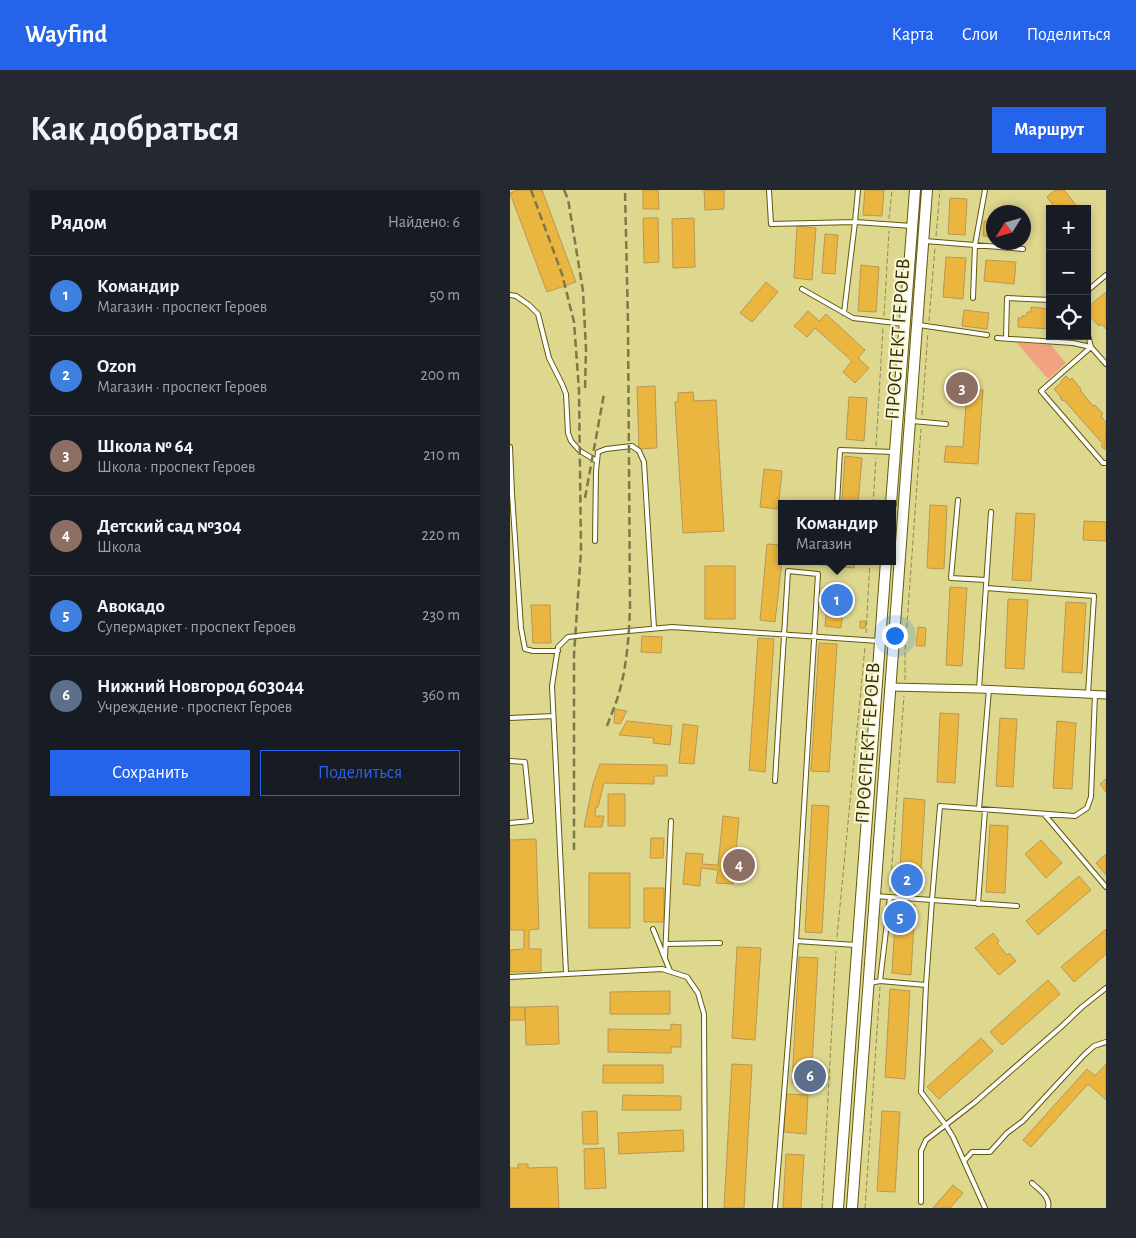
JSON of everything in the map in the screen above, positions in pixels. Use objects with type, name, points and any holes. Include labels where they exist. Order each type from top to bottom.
[{"type":"main road","name":"ПРОСПЕКТ ГЕРОЕВ","points":[[890,500],[915,190]]},
{"type":"main road","name":"ПРОСПЕКТ ГЕРОЕВ","points":[[852,1208],[927,190]]},
{"type":"main road","name":"ПРОСПЕКТ ГЕРОЕВ","points":[[838,1208],[886,565]]},
{"type":"street","points":[[890,687],[1100,694]]},
{"type":"lane","points":[[769,190],[771,224],[855,222],[912,226]]},
{"type":"lane","points":[[844,313],[858,190]]},
{"type":"lane","points":[[973,298],[974,245],[985,190]]},
{"type":"lane","points":[[923,241],[986,246]]},
{"type":"lane","points":[[1091,288],[1106,275]]},
{"type":"lane","points":[[802,288],[853,318],[904,324]]},
{"type":"lane","points":[[510,295],[516,296],[538,314],[549,358],[566,394],[568,433],[571,441],[580,451],[597,461]]},
{"type":"lane","points":[[1006,338],[1007,298],[1046,300]]},
{"type":"lane","points":[[916,325],[987,335]]},
{"type":"lane","points":[[997,338],[1073,343],[1091,347]]},
{"type":"lane","points":[[1089,340],[1091,347],[1106,364]]},
{"type":"lane","points":[[1091,347],[1041,391],[1103,463],[1106,463]]},
{"type":"lane","points":[[1101,358],[1106,353]]},
{"type":"lane","points":[[909,420],[946,424]]},
{"type":"lane","points":[[595,541],[598,452],[606,449],[632,446],[639,451],[644,462],[654,628]]},
{"type":"lane","points":[[510,447],[521,618],[525,649],[533,651],[558,651]]},
{"type":"lane","points":[[836,500],[840,450],[894,452]]},
{"type":"lane","points":[[958,500],[951,578],[986,580]]},
{"type":"lane","points":[[979,689],[991,512]]},
{"type":"lane","points":[[775,780],[788,571],[818,574],[796,941],[776,1208]]},
{"type":"lane","points":[[985,1208],[953,1137],[921,1092],[926,985],[940,806],[1075,816],[1087,808],[1091,797],[1100,694],[1094,596],[986,588]]},
{"type":"lane","points":[[566,974],[552,686],[558,647],[568,637],[672,627],[893,642]]},
{"type":"lane","points":[[980,809],[989,689]]},
{"type":"lane","points":[[510,718],[553,716]]},
{"type":"lane","points":[[510,760],[525,762],[531,821],[510,823]]},
{"type":"lane","points":[[978,904],[985,810]]},
{"type":"lane","points":[[1044,814],[1106,887]]},
{"type":"lane","points":[[665,958],[671,821]]},
{"type":"lane","points":[[874,896],[1018,906]]},
{"type":"lane","points":[[880,981],[890,898]]},
{"type":"lane","points":[[653,929],[670,971]]},
{"type":"lane","points":[[796,941],[858,945]]},
{"type":"lane","points":[[666,944],[720,943]]},
{"type":"lane","points":[[510,977],[662,969],[687,977],[698,993],[704,1014],[705,1208]]},
{"type":"lane","points":[[868,983],[880,981],[926,985]]},
{"type":"lane","points":[[921,1202],[921,1151],[926,1140],[974,1102],[1106,988]]},
{"type":"lane","points":[[964,1161],[972,1152],[990,1152],[1007,1133],[1023,1121],[1084,1055],[1094,1046],[1106,1042]]},
{"type":"lane","points":[[1032,1183],[1046,1197],[1049,1203],[1048,1208]]},
{"type":"path","points":[[873,500],[892,190]]},
{"type":"path","points":[[822,1208],[836,944],[865,640],[870,565]]},
{"type":"path","points":[[890,898],[905,652]]},
{"type":"path","points":[[865,1208],[880,981]]},
{"type":"shaded area","points":[[1016,342],[1051,345],[1066,363],[1048,379]]},
{"type":"building","points":[[518,190],[542,190],[576,282],[547,292],[510,193]]},
{"type":"building","points":[[643,190],[658,190],[659,209],[643,209]]},
{"type":"building","points":[[704,190],[724,190],[724,209],[705,210]]},
{"type":"building","points":[[865,190],[884,190],[882,216],[863,215]]},
{"type":"building","points":[[1055,190],[1064,190],[1076,205],[1053,205],[1047,197]]},
{"type":"building","points":[[950,198],[967,199],[965,235],[948,234]]},
{"type":"building","points":[[643,218],[658,218],[659,262],[644,263]]},
{"type":"building","points":[[694,218],[695,267],[673,268],[672,219]]},
{"type":"building","points":[[984,221],[986,221],[986,236],[983,236]]},
{"type":"building","points":[[797,226],[816,228],[812,280],[794,278]]},
{"type":"building","points":[[825,234],[838,235],[835,274],[822,273]]},
{"type":"building","points":[[946,257],[966,258],[963,299],[943,297]]},
{"type":"building","points":[[986,260],[1016,262],[1014,284],[984,281]]},
{"type":"building","points":[[861,265],[879,267],[876,312],[858,311]]},
{"type":"building","points":[[766,282],[778,292],[752,322],[740,313]]},
{"type":"building","points":[[1106,292],[1106,329],[1101,324],[1099,326],[1091,317],[1091,305]]},
{"type":"building","points":[[1031,307],[1046,309],[1046,329],[1018,327],[1018,318],[1026,316],[1027,312],[1031,312]]},
{"type":"building","points":[[964,310],[989,313],[987,329],[962,326]]},
{"type":"building","points":[[808,311],[819,321],[826,314],[865,350],[858,358],[869,368],[855,383],[843,372],[852,361],[815,328],[807,337],[794,326]]},
{"type":"building","points":[[1066,376],[1070,380],[1072,378],[1093,406],[1095,405],[1103,414],[1101,416],[1106,422],[1105,450],[1101,446],[1103,444],[1064,400],[1060,398],[1054,389]]},
{"type":"building","points":[[655,386],[657,448],[639,449],[637,387]]},
{"type":"building","points":[[951,387],[983,390],[978,464],[944,462],[946,446],[963,447],[966,404],[950,403]]},
{"type":"building","points":[[693,392],[694,401],[716,400],[724,531],[683,533],[675,402],[678,402],[678,393]]},
{"type":"building","points":[[849,397],[867,398],[864,441],[846,439]]},
{"type":"building","points":[[845,456],[862,458],[858,500],[842,500]]},
{"type":"building","points":[[764,469],[782,471],[778,509],[760,507]]},
{"type":"building","points":[[930,505],[947,506],[944,569],[927,568]]},
{"type":"building","points":[[1016,513],[1035,514],[1031,581],[1012,580]]},
{"type":"building","points":[[1084,521],[1106,522],[1106,541],[1083,540]]},
{"type":"building","points":[[767,544],[778,545],[778,565],[782,565],[775,622],[760,620]]},
{"type":"building","points":[[824,565],[854,565],[854,568]]},
{"type":"building","points":[[705,566],[735,566],[735,619],[705,619]]},
{"type":"building","points":[[950,587],[967,588],[962,666],[946,665]]},
{"type":"building","points":[[829,588],[845,590],[841,628],[825,626]]},
{"type":"building","points":[[1008,599],[1028,600],[1024,669],[1005,668]]},
{"type":"building","points":[[1066,602],[1086,603],[1082,673],[1062,672]]},
{"type":"building","points":[[531,605],[550,605],[551,643],[533,643]]},
{"type":"building","points":[[860,621],[866,621],[865,628],[860,628]]},
{"type":"building","points":[[918,627],[926,628],[925,646],[916,646]]},
{"type":"building","points":[[642,636],[662,637],[661,653],[641,652]]},
{"type":"building","points":[[758,638],[774,639],[765,772],[749,770]]},
{"type":"building","points":[[819,643],[837,644],[829,772],[811,771]]},
{"type":"building","points":[[615,709],[627,711],[620,724],[614,723]]},
{"type":"building","points":[[940,713],[959,714],[955,783],[937,782]]},
{"type":"building","points":[[1000,718],[1017,719],[1013,787],[996,786]]},
{"type":"building","points":[[627,721],[672,726],[670,745],[653,743],[654,738],[619,735]]},
{"type":"building","points":[[1057,721],[1076,723],[1072,789],[1053,788]]},
{"type":"building","points":[[683,724],[698,726],[694,764],[679,763]]},
{"type":"building","points":[[600,764],[667,765],[667,776],[654,776],[654,784],[604,783],[595,816],[604,816],[602,827],[584,827],[593,784]]},
{"type":"building","points":[[1106,779],[1106,792],[1100,784]]},
{"type":"building","points":[[608,794],[625,794],[625,826],[608,826]]},
{"type":"building","points":[[904,798],[925,800],[920,888],[899,887]]},
{"type":"building","points":[[812,805],[829,806],[822,933],[805,932]]},
{"type":"building","points":[[723,816],[739,818],[733,884],[716,883],[718,870],[701,868],[700,886],[683,884],[686,853],[703,854],[702,864],[718,865]]},
{"type":"building","points":[[990,825],[1008,826],[1005,893],[986,892]]},
{"type":"building","points":[[651,838],[664,838],[663,858],[650,858]]},
{"type":"building","points":[[536,839],[539,929],[529,930],[529,949],[541,949],[541,971],[510,972],[510,950],[524,949],[524,930],[510,930],[510,840]]},
{"type":"building","points":[[1041,840],[1062,863],[1046,878],[1025,854]]},
{"type":"building","points":[[1106,854],[1106,875],[1096,863]]},
{"type":"building","points":[[589,873],[630,873],[630,928],[589,928]]},
{"type":"building","points":[[1079,876],[1091,890],[1038,935],[1026,921]]},
{"type":"building","points":[[644,888],[664,888],[664,922],[644,922]]},
{"type":"building","points":[[896,904],[915,905],[911,975],[892,973]]},
{"type":"building","points":[[1106,929],[1106,954],[1074,982],[1061,967]]},
{"type":"building","points":[[993,933],[999,941],[997,943],[1007,955],[1009,953],[1016,961],[999,975],[975,948]]},
{"type":"building","points":[[737,947],[761,948],[755,1040],[732,1038]]},
{"type":"building","points":[[799,957],[818,958],[811,1083],[792,1083]]},
{"type":"building","points":[[1048,980],[1060,994],[1002,1045],[990,1032]]},
{"type":"building","points":[[890,989],[910,991],[905,1079],[885,1077]]},
{"type":"building","points":[[670,991],[670,1014],[610,1014],[610,992]]},
{"type":"building","points":[[558,1006],[559,1044],[526,1045],[525,1007]]},
{"type":"building","points":[[510,1007],[525,1007],[525,1020],[510,1020]]},
{"type":"building","points":[[671,1024],[681,1025],[681,1047],[671,1047],[671,1053],[608,1052],[608,1029],[671,1030]]},
{"type":"building","points":[[981,1038],[993,1051],[939,1099],[927,1087]]},
{"type":"building","points":[[732,1064],[752,1065],[744,1208],[724,1208]]},
{"type":"building","points":[[1106,1064],[1106,1100],[1088,1084],[1031,1147],[1023,1140],[1087,1069],[1095,1076]]},
{"type":"building","points":[[603,1065],[663,1065],[663,1083],[603,1083]]},
{"type":"building","points":[[786,1094],[808,1095],[806,1134],[784,1132]]},
{"type":"building","points":[[623,1095],[681,1096],[681,1110],[622,1110]]},
{"type":"building","points":[[597,1111],[598,1144],[583,1144],[582,1112]]},
{"type":"building","points":[[882,1111],[900,1112],[895,1192],[877,1191]]},
{"type":"building","points":[[683,1130],[684,1151],[619,1154],[618,1133]]},
{"type":"building","points":[[604,1148],[606,1188],[585,1189],[584,1149]]},
{"type":"building","points":[[786,1154],[804,1155],[801,1208],[783,1208]]},
{"type":"building","points":[[518,1164],[528,1164],[528,1168],[557,1167],[559,1208],[510,1208],[510,1168],[518,1168]]},
{"type":"building","points":[[953,1185],[963,1193],[950,1208],[933,1208]]},
{"type":"railway","points":[[531,190],[562,274],[574,322],[579,390],[581,551],[574,655],[574,850]]},
{"type":"railway","points":[[564,190],[568,199],[583,291],[586,349],[585,390]]},
{"type":"railway","points":[[607,726],[618,697],[624,672],[630,607],[625,190]]},
{"type":"railway","points":[[585,498],[604,394]]},
{"type":"place","name":"Школа № 64","points":[[962,388]]},
{"type":"place","name":"Командир","points":[[837,600]]},
{"type":"place","name":"Детский сад №304","points":[[739,865]]},
{"type":"place","name":"Ozon","points":[[907,880]]},
{"type":"place","name":"Авокадо","points":[[900,917]]},
{"type":"place","name":"Нижний Новгород 603044","points":[[810,1076]]}]
